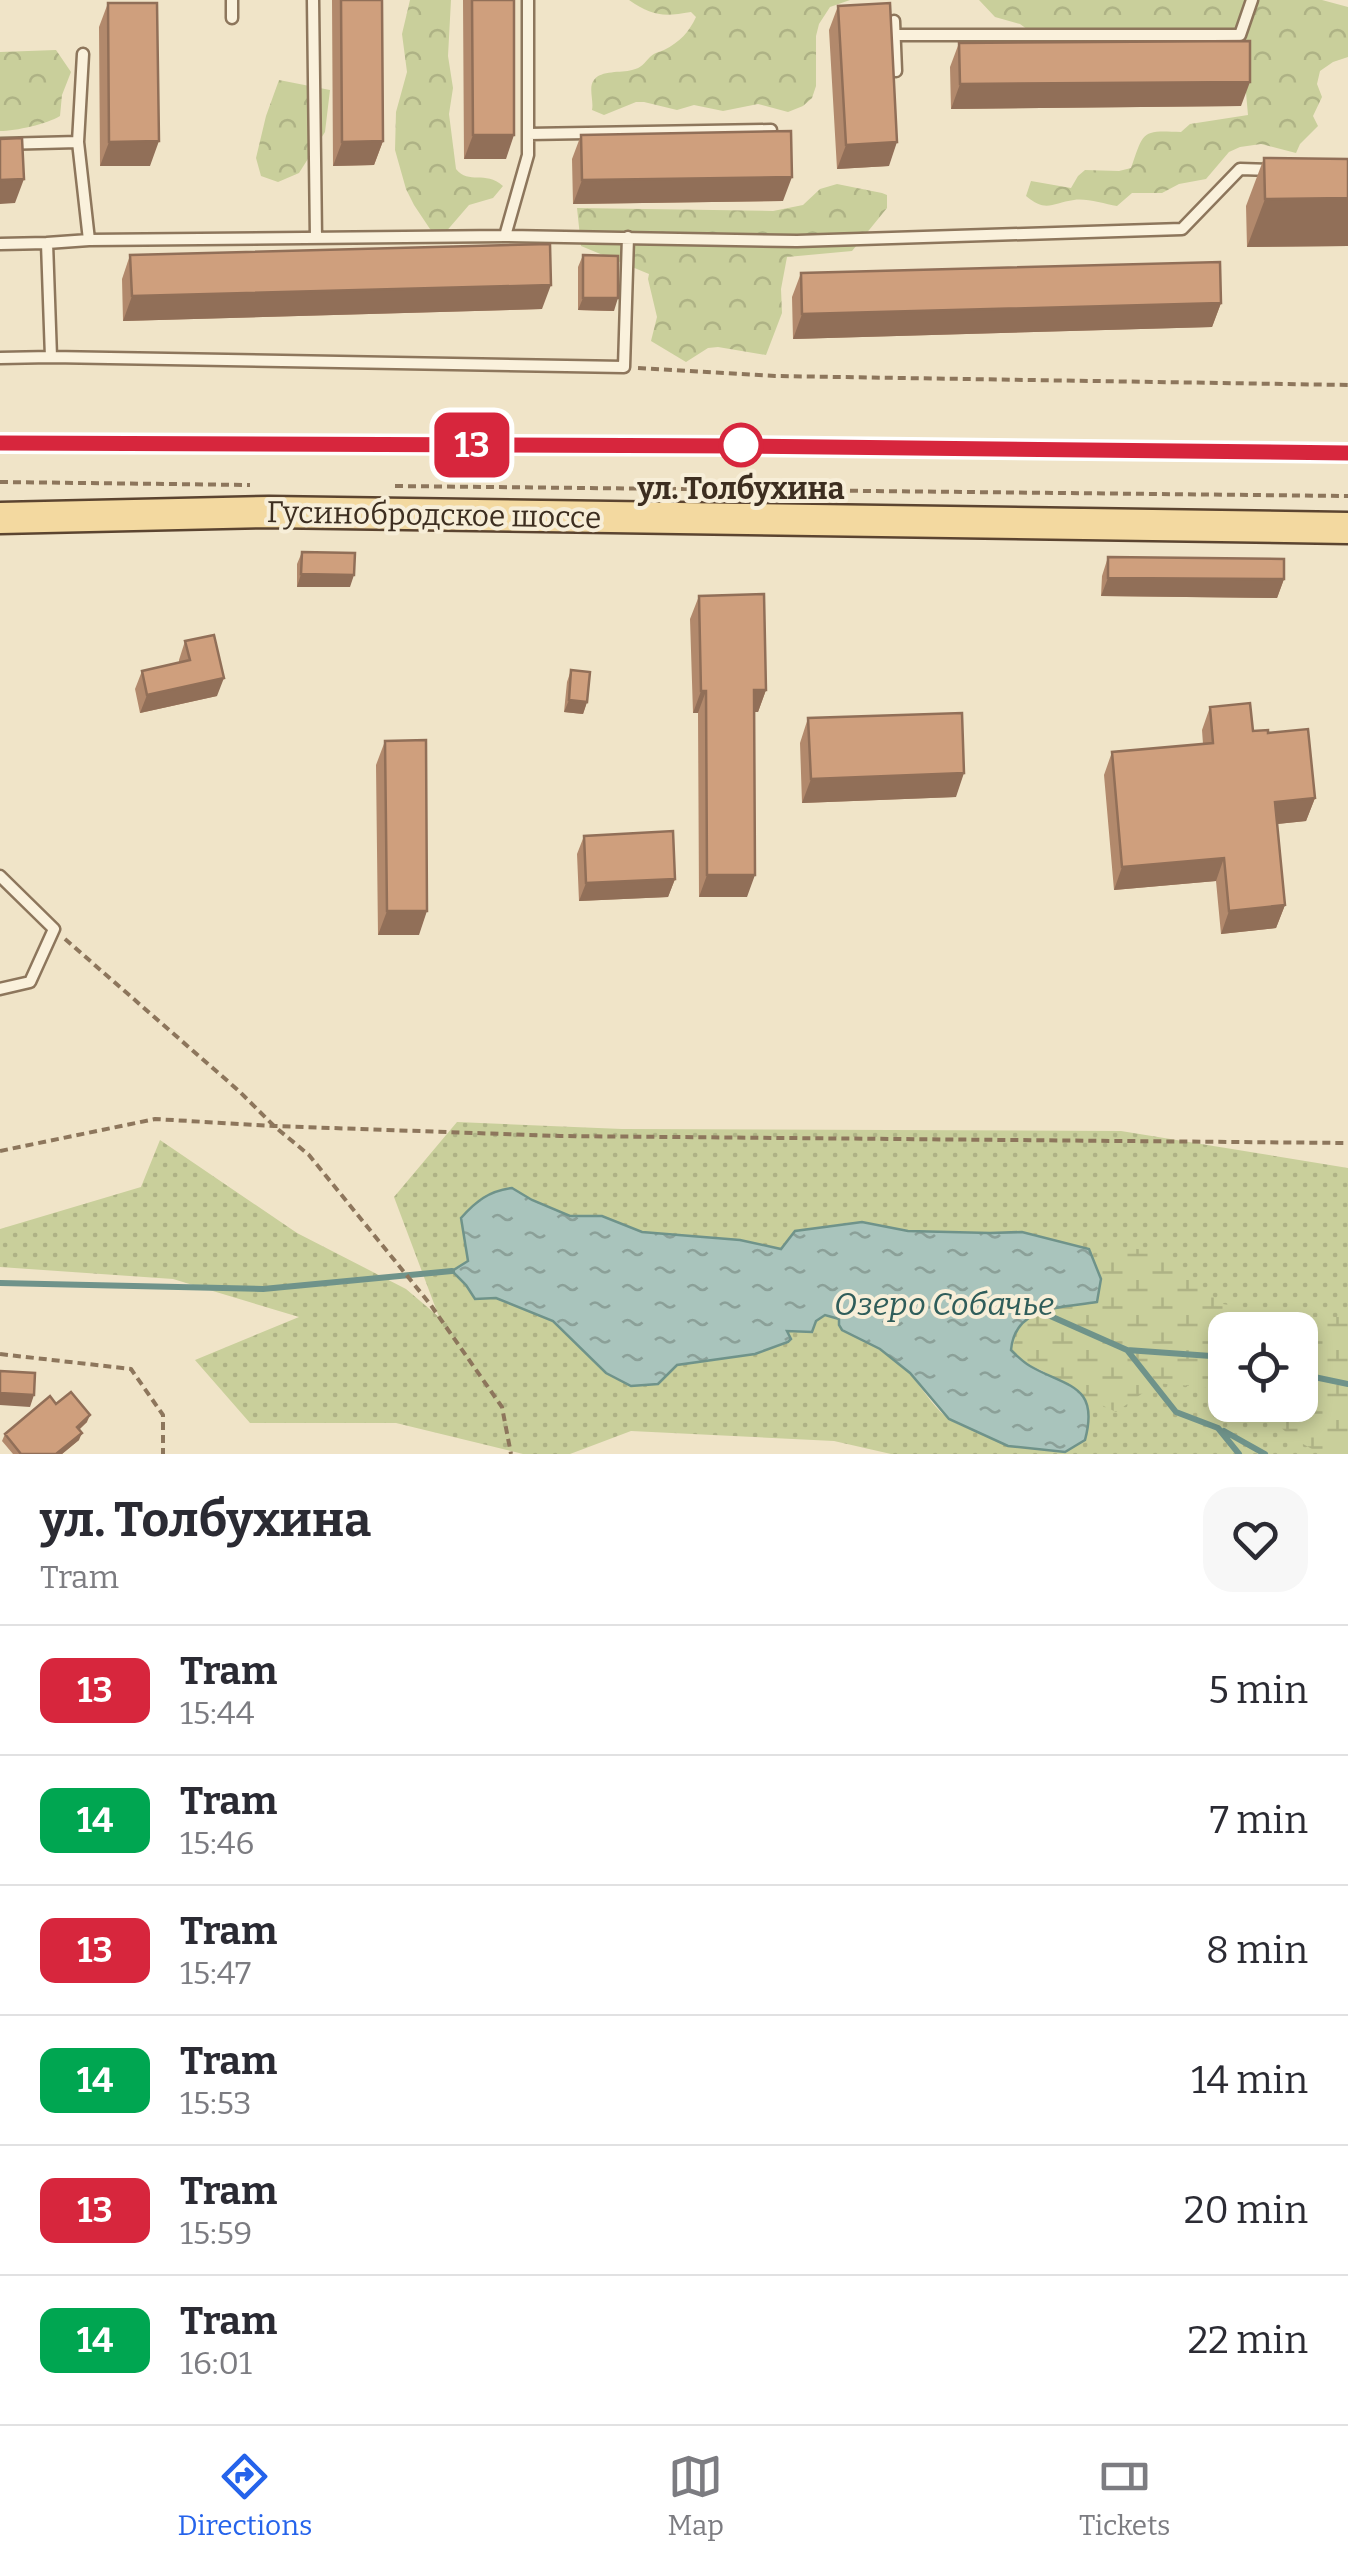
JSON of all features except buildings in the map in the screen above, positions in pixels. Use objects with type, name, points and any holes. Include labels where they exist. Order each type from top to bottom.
[{"type":"main road","name":"Гусинобродское шоссе","points":[[1,519],[269,512],[1348,528]]},
{"type":"lane","points":[[232,0],[232,18]]},
{"type":"lane","points":[[313,0],[316,238]]},
{"type":"lane","points":[[505,236],[528,156],[528,0]]},
{"type":"lane","points":[[895,36],[1240,35],[1252,0]]},
{"type":"lane","points":[[894,21],[896,71]]},
{"type":"lane","points":[[83,54],[78,142],[89,240]]},
{"type":"lane","points":[[528,134],[771,130]]},
{"type":"lane","points":[[0,144],[78,142]]},
{"type":"lane","points":[[0,244],[505,236],[798,241],[1182,229],[1240,168],[1276,170]]},
{"type":"lane","points":[[0,358],[624,367],[628,237]]},
{"type":"lane","points":[[47,243],[51,357]]},
{"type":"lane","points":[[0,876],[54,929],[30,982],[0,990]]},
{"type":"path","points":[[624,367],[775,376],[1348,385]]},
{"type":"path","points":[[0,482],[258,485]]},
{"type":"path","points":[[396,486],[1348,496]]},
{"type":"path","points":[[54,929],[309,1155],[430,1304],[502,1407],[511,1454]]},
{"type":"path","points":[[0,1151],[156,1119],[560,1136],[1348,1142]]},
{"type":"path","points":[[0,1354],[132,1369],[163,1415],[163,1454]]},
{"type":"green space","points":[[410,0],[451,0],[448,56],[453,88],[449,114],[456,169],[466,176],[490,179],[503,186],[493,198],[469,205],[444,234],[430,229],[414,205],[395,150],[396,112],[407,72],[402,34]]},
{"type":"green space","points":[[629,0],[850,0],[830,7],[819,24],[816,86],[812,98],[803,106],[788,112],[758,104],[723,111],[694,105],[677,110],[636,102],[604,115],[592,110],[594,80],[606,73],[641,67],[653,54],[679,40],[696,17],[691,12],[658,14]]},
{"type":"green space","points":[[979,0],[1322,0],[1348,7],[1348,57],[1320,71],[1317,84],[1322,97],[1313,116],[1318,126],[1296,153],[1261,144],[1240,147],[1229,152],[1206,179],[1179,184],[1162,193],[1132,193],[1117,206],[1079,200],[1044,206],[1026,196],[1031,181],[1071,188],[1085,170],[1131,168],[1146,135],[1181,132],[1190,124],[1248,115],[1243,59],[1047,50],[1035,35],[1020,24],[995,17]]},
{"type":"green space","points":[[56,50],[71,72],[62,95],[60,116],[0,131],[0,52]]},
{"type":"green space","points":[[279,80],[330,90],[325,132],[299,173],[278,182],[261,176],[256,158]]},
{"type":"green space","points":[[837,184],[887,195],[887,208],[852,251],[787,257],[781,289],[782,313],[766,355],[718,347],[708,348],[686,362],[651,341],[657,317],[649,274],[581,246],[577,208],[773,211],[803,205],[820,189]]},
{"type":"green space","points":[[457,1122],[622,1129],[1121,1131],[1348,1168],[1348,1454],[891,1454],[834,1441],[631,1431],[570,1454],[523,1454],[396,1423],[250,1423],[195,1360],[299,1317],[173,1279],[0,1267],[0,1229],[141,1187],[160,1140],[297,1233],[406,1289],[439,1317],[394,1197]],"holes":[[[512,1188],[570,1216],[602,1216],[642,1232],[740,1240],[781,1249],[862,1222],[908,1231],[1022,1232],[1022,1323],[1012,1336],[1011,1351],[1029,1365],[1067,1381],[1065,1452],[990,1436],[951,1420],[893,1358],[850,1335],[840,1320],[825,1315],[786,1331],[788,1342],[717,1360],[677,1365],[658,1384],[606,1373],[553,1321],[496,1298],[474,1298],[452,1272],[468,1261]]]},
{"type":"green space","points":[[1121,1248],[1153,1250],[1223,1304],[1270,1312],[1208,1312],[1208,1388],[1157,1383],[1116,1412],[1011,1351],[1022,1323],[1100,1260]]},
{"type":"green space","points":[[1318,1317],[1348,1317],[1348,1454],[1321,1454],[1274,1422],[1318,1422]]},
{"type":"water","name":"Озеро Собачье","points":[[512,1188],[570,1216],[602,1216],[642,1232],[740,1240],[781,1249],[795,1231],[862,1222],[908,1231],[1022,1232],[1089,1249],[1101,1279],[1097,1302],[1055,1308],[1031,1317],[1014,1335],[1011,1350],[1084,1398],[1088,1408],[1085,1440],[1065,1452],[1008,1446],[949,1419],[910,1373],[880,1349],[842,1330],[839,1319],[825,1315],[816,1321],[812,1332],[787,1331],[791,1339],[788,1342],[755,1354],[677,1365],[658,1384],[631,1386],[606,1373],[553,1321],[496,1298],[475,1299],[452,1271],[468,1261],[461,1218],[484,1198]]},
{"type":"waterway","points":[[0,1283],[263,1289],[452,1271]]},
{"type":"waterway","points":[[1039,1311],[1127,1350],[1176,1412],[1218,1428],[1239,1454]]},
{"type":"waterway","points":[[1127,1350],[1208,1356]]},
{"type":"waterway","points":[[1318,1378],[1348,1384]]},
{"type":"waterway","points":[[1224,1431],[1265,1454]]},
{"type":"tram line","points":[[0,443],[741,445],[1348,453]]},
{"type":"tram line","name":"13","points":[[0,443],[1348,453]]},
{"type":"place","name":"ул. Толбухина","points":[[741,445]]}]
